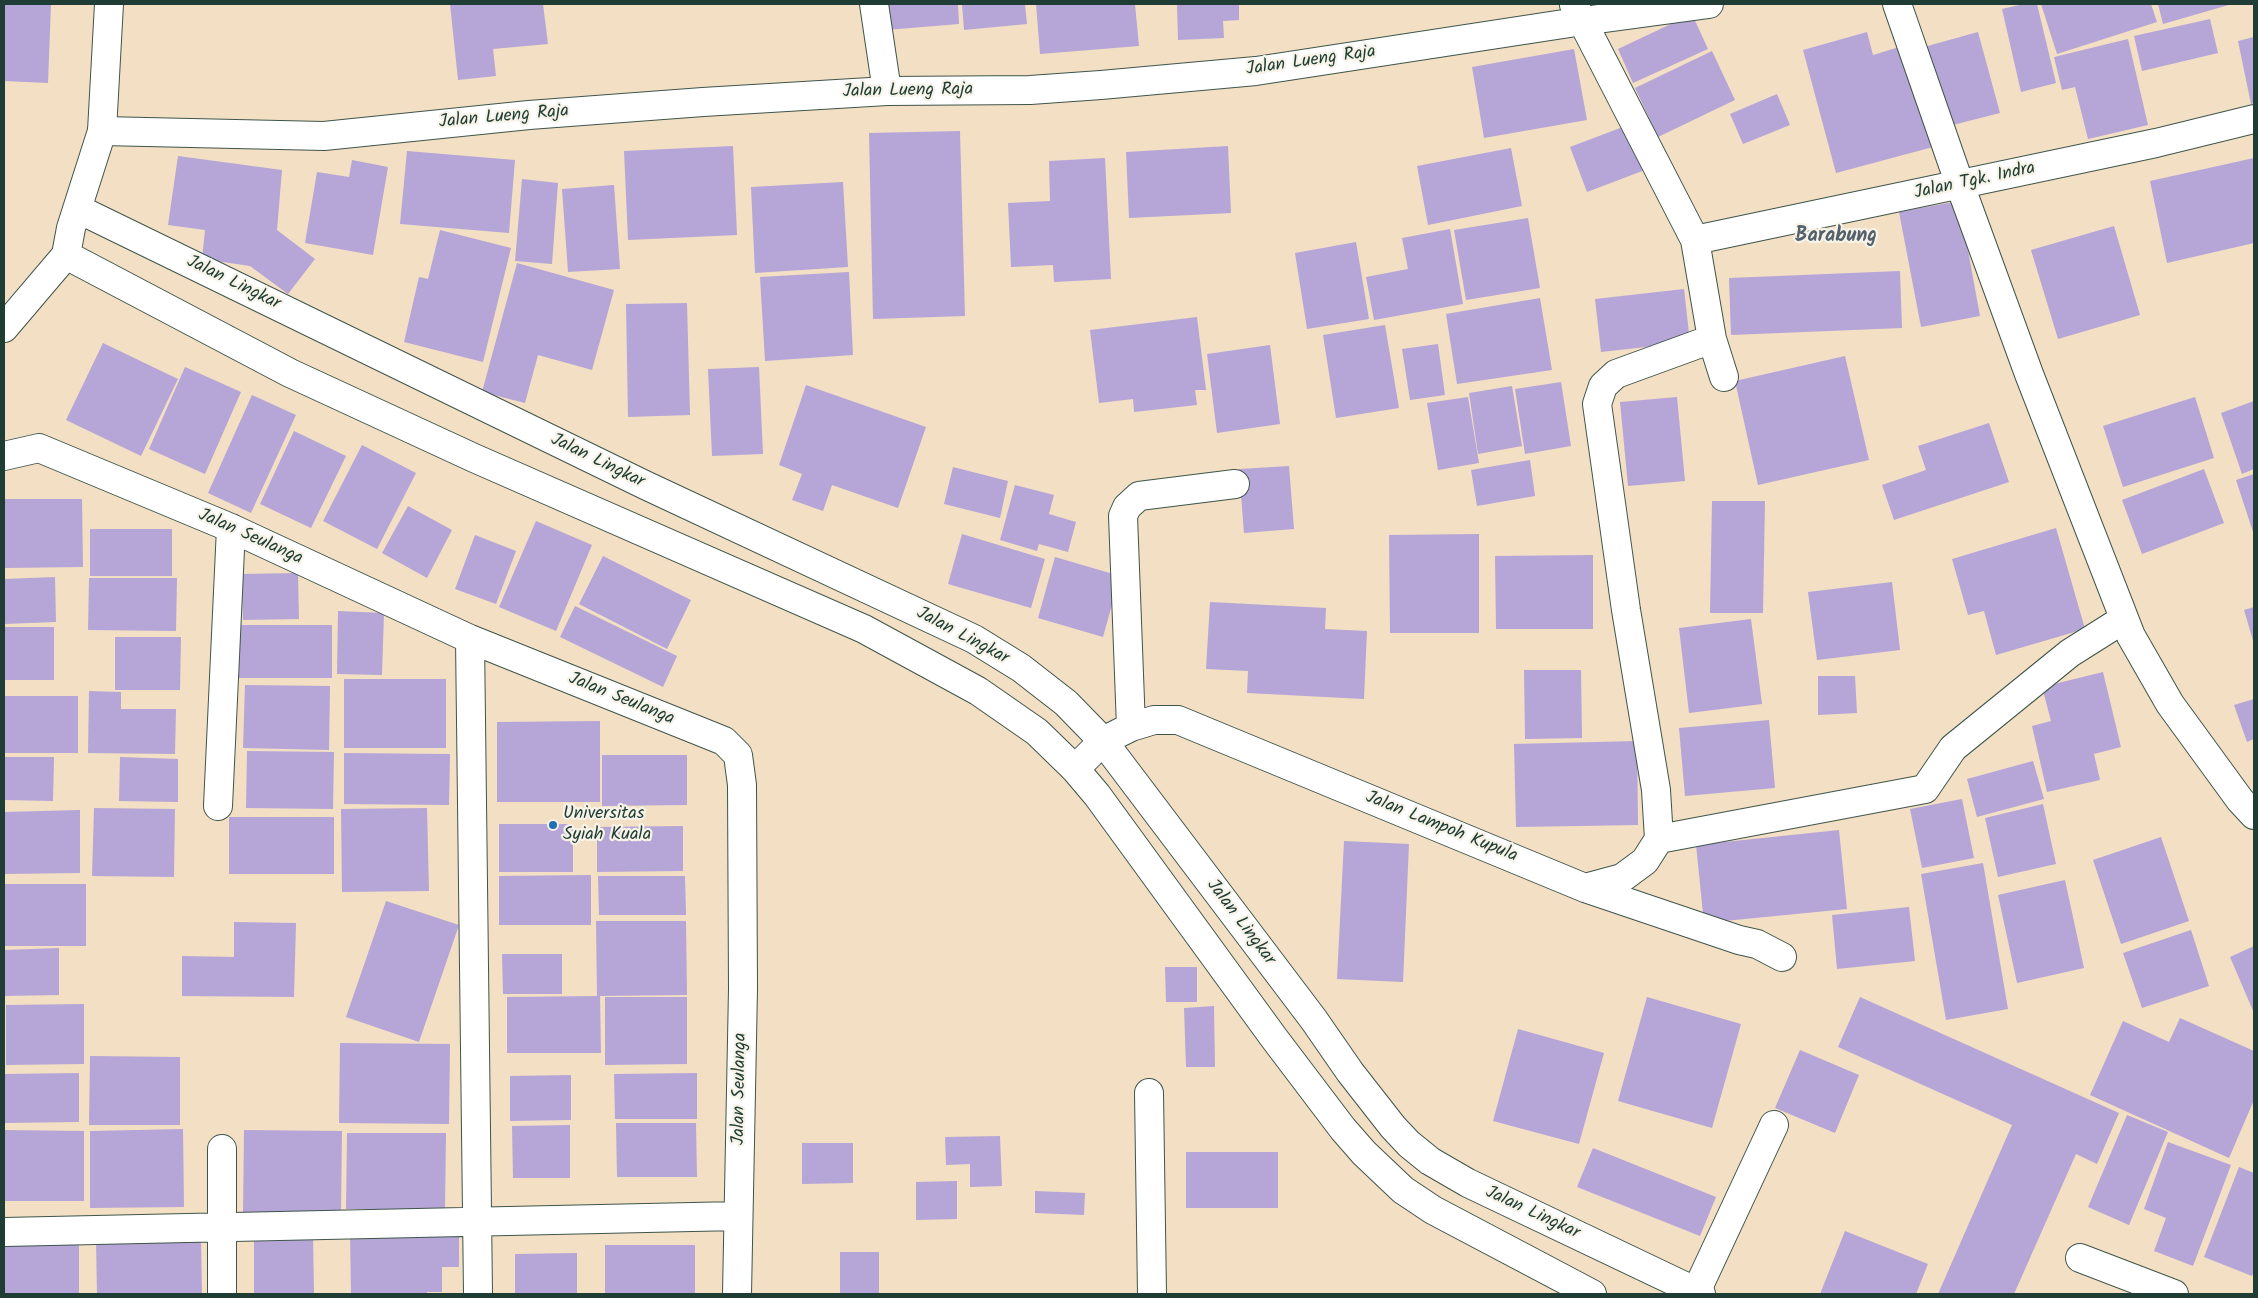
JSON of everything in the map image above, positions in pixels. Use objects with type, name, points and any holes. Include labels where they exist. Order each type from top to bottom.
[{"type":"street","points":[[4,328],[66,255],[74,218],[102,131],[109,4]]},
{"type":"street","points":[[874,4],[887,91]]},
{"type":"street","name":"Jalan Lueng Raja","points":[[102,131],[324,136],[529,114],[887,91],[1030,90],[1256,72],[1578,12],[1709,4]]},
{"type":"street","points":[[1897,4],[2029,374],[2131,636],[2170,704],[2245,788],[2254,815]]},
{"type":"street","points":[[1578,12],[1695,240],[1712,339],[1724,377]]},
{"type":"street","name":"Jalan Tgk. Indra","points":[[1695,240],[1960,185],[2254,120]]},
{"type":"street","name":"Jalan Lingkar","points":[[74,218],[974,639],[1020,668],[1066,703],[1103,741],[1314,1020],[1350,1072],[1393,1127],[1409,1144],[1430,1161],[1468,1183],[1699,1293]]},
{"type":"street","points":[[66,255],[290,373],[474,458],[864,629],[978,691],[1037,732],[1075,769],[1097,795],[1274,1038],[1343,1129],[1364,1153],[1403,1190],[1433,1210],[1592,1294]]},
{"type":"street","points":[[1585,888],[1622,878],[1645,861],[1659,839],[1656,790],[1626,610],[1598,404],[1603,386],[1616,374],[1712,339]]},
{"type":"street","name":"Jalan Seulanga","points":[[4,456],[39,448],[231,528],[470,639],[724,741],[738,755],[742,785],[743,979],[738,1294]]},
{"type":"street","points":[[1131,727],[1123,516],[1127,507],[1139,496],[1236,484]]},
{"type":"street","points":[[218,806],[231,528]]},
{"type":"street","points":[[1659,839],[1925,789],[1953,748],[2070,653],[2124,619]]},
{"type":"street","points":[[470,639],[478,1294]]},
{"type":"street","name":"Jalan Lampoh Kupula","points":[[1075,769],[1103,741],[1131,727],[1154,720],[1178,720],[1585,888],[1738,940],[1757,944],[1782,957]]},
{"type":"street","points":[[1150,1093],[1152,1294]]},
{"type":"street","points":[[1699,1293],[1774,1125]]},
{"type":"street","points":[[222,1149],[222,1294]]},
{"type":"street","points":[[4,1232],[738,1216]]},
{"type":"street","points":[[2080,1258],[2174,1294]]},
{"type":"building","points":[[4,4],[51,4],[48,83],[4,81]]},
{"type":"building","points":[[450,4],[543,4],[548,44],[493,49],[496,76],[458,80]]},
{"type":"building","points":[[883,4],[958,4],[959,24],[886,30]]},
{"type":"building","points":[[962,4],[1025,4],[1027,24],[964,30]]},
{"type":"building","points":[[1036,4],[1135,4],[1139,46],[1040,54]]},
{"type":"building","points":[[1177,4],[1239,4],[1239,20],[1223,21],[1224,38],[1178,40]]},
{"type":"building","points":[[2024,4],[2037,4],[2056,83],[2021,92],[2002,9]]},
{"type":"building","points":[[2041,4],[2151,4],[2157,22],[2057,54]]},
{"type":"building","points":[[2158,4],[2232,4],[2163,24]]},
{"type":"building","points":[[1692,14],[1708,49],[1633,83],[1618,49]]},
{"type":"building","points":[[2210,19],[2218,53],[2142,71],[2134,36]]},
{"type":"building","points":[[1867,32],[1873,55],[1906,45],[1933,147],[1836,173],[1803,50]]},
{"type":"building","points":[[1978,32],[2000,113],[1945,127],[1924,47]]},
{"type":"building","points":[[2254,37],[2254,103],[2251,104],[2238,41]]},
{"type":"building","points":[[2128,39],[2148,125],[2088,139],[2075,87],[2062,90],[2054,57]]},
{"type":"building","points":[[1574,49],[1587,120],[1484,138],[1472,67]]},
{"type":"building","points":[[1712,51],[1735,100],[1658,137],[1635,88]]},
{"type":"building","points":[[1777,94],[1790,125],[1743,144],[1730,114]]},
{"type":"building","points":[[1628,125],[1645,170],[1587,192],[1570,147]]},
{"type":"building","points":[[960,131],[965,316],[873,319],[869,133]]},
{"type":"building","points":[[733,146],[737,235],[628,240],[624,151]]},
{"type":"building","points":[[1228,146],[1231,213],[1129,218],[1126,152]]},
{"type":"building","points":[[1511,148],[1522,206],[1428,225],[1417,166]]},
{"type":"building","points":[[407,151],[515,160],[509,233],[400,224]]},
{"type":"building","points":[[178,156],[282,170],[277,230],[315,259],[288,294],[250,266],[202,259],[205,230],[168,225]]},
{"type":"building","points":[[1105,158],[1111,279],[1054,282],[1053,265],[1011,267],[1008,203],[1050,201],[1049,161]]},
{"type":"building","points":[[2254,158],[2254,243],[2167,263],[2150,181]]},
{"type":"building","points":[[352,160],[388,167],[373,255],[305,243],[317,172],[349,177]]},
{"type":"building","points":[[522,179],[558,183],[552,264],[515,261]]},
{"type":"building","points":[[843,182],[848,267],[755,273],[751,187]]},
{"type":"building","points":[[614,185],[620,269],[568,272],[562,189]]},
{"type":"building","points":[[1959,201],[1980,316],[1921,327],[1899,212]]},
{"type":"building","points":[[1528,218],[1540,288],[1466,300],[1454,230]]},
{"type":"building","points":[[2114,226],[2140,315],[2058,339],[2031,250]]},
{"type":"building","points":[[1450,229],[1463,304],[1374,320],[1366,277],[1408,269],[1402,238]]},
{"type":"building","points":[[440,230],[511,248],[483,362],[404,342],[419,277],[428,279]]},
{"type":"building","points":[[1356,242],[1369,319],[1307,329],[1295,253]]},
{"type":"building","points":[[517,263],[614,290],[592,370],[538,355],[525,403],[482,392]]},
{"type":"building","points":[[1900,271],[1902,328],[1731,335],[1729,278]]},
{"type":"building","points":[[849,272],[853,355],[765,361],[760,277]]},
{"type":"building","points":[[1684,289],[1690,342],[1601,352],[1595,299]]},
{"type":"building","points":[[1540,298],[1552,370],[1457,384],[1446,314]]},
{"type":"building","points":[[687,303],[690,415],[628,417],[626,304]]},
{"type":"building","points":[[1197,317],[1206,390],[1195,390],[1197,405],[1134,412],[1133,399],[1099,403],[1090,330]]},
{"type":"building","points":[[1385,325],[1399,408],[1336,418],[1323,335]]},
{"type":"building","points":[[103,343],[178,379],[141,456],[66,420]]},
{"type":"building","points":[[1438,344],[1445,395],[1410,400],[1402,349]]},
{"type":"building","points":[[1270,345],[1280,424],[1217,433],[1207,354]]},
{"type":"building","points":[[1845,356],[1869,460],[1758,485],[1735,381]]},
{"type":"building","points":[[185,367],[241,392],[205,474],[149,449]]},
{"type":"building","points":[[759,367],[763,454],[712,456],[708,369]]},
{"type":"building","points":[[1561,382],[1571,446],[1525,454],[1515,389]]},
{"type":"building","points":[[806,385],[926,427],[898,508],[832,485],[823,511],[792,500],[802,474],[779,465]]},
{"type":"building","points":[[1512,386],[1522,446],[1478,454],[1469,393]]},
{"type":"building","points":[[252,395],[296,415],[251,513],[208,493]]},
{"type":"building","points":[[1468,397],[1479,463],[1438,470],[1427,403]]},
{"type":"building","points":[[1677,397],[1685,481],[1628,486],[1620,402]]},
{"type":"building","points":[[2195,397],[2214,458],[2123,487],[2103,426]]},
{"type":"building","points":[[2254,401],[2254,469],[2242,474],[2221,413]]},
{"type":"building","points":[[1989,423],[2009,482],[1894,520],[1882,485],[1926,470],[1918,446]]},
{"type":"building","points":[[294,431],[346,456],[311,528],[260,504]]},
{"type":"building","points":[[362,445],[416,473],[377,549],[323,521]]},
{"type":"building","points":[[1530,460],[1535,496],[1477,506],[1471,470]]},
{"type":"building","points":[[1289,466],[1294,529],[1244,533],[1239,469]]},
{"type":"building","points":[[953,467],[1008,481],[1000,518],[944,504]]},
{"type":"building","points":[[2204,469],[2224,523],[2142,554],[2122,500]]},
{"type":"building","points":[[2254,474],[2254,535],[2236,480]]},
{"type":"building","points":[[1015,485],[1054,495],[1049,514],[1076,522],[1068,552],[1039,544],[1037,551],[1000,540]]},
{"type":"building","points":[[4,499],[82,499],[83,567],[4,568]]},
{"type":"building","points":[[1712,501],[1765,501],[1763,613],[1710,613]]},
{"type":"building","points":[[408,506],[452,530],[427,578],[382,553]]},
{"type":"building","points":[[536,521],[592,545],[556,631],[499,607]]},
{"type":"building","points":[[2056,528],[2085,629],[1996,655],[1984,611],[1968,615],[1952,559]]},
{"type":"building","points":[[90,529],[172,529],[172,576],[90,576]]},
{"type":"building","points":[[962,534],[1045,559],[1031,608],[948,584]]},
{"type":"building","points":[[1479,534],[1479,633],[1390,633],[1389,535]]},
{"type":"building","points":[[475,535],[516,551],[496,604],[455,589]]},
{"type":"building","points":[[1593,555],[1593,629],[1496,629],[1495,556]]},
{"type":"building","points":[[603,556],[691,600],[667,649],[579,604]]},
{"type":"building","points":[[1055,557],[1120,576],[1103,637],[1038,618]]},
{"type":"building","points":[[298,573],[299,619],[243,620],[241,574]]},
{"type":"building","points":[[55,577],[56,622],[4,624],[4,579]]},
{"type":"building","points":[[89,578],[177,578],[176,631],[88,630]]},
{"type":"building","points":[[1892,582],[1900,650],[1817,660],[1808,592]]},
{"type":"building","points":[[1210,602],[1326,608],[1325,629],[1367,631],[1364,699],[1247,693],[1248,671],[1206,669]]},
{"type":"building","points":[[575,606],[677,656],[663,687],[560,637]]},
{"type":"building","points":[[2254,607],[2254,644],[2244,610]]},
{"type":"building","points":[[338,611],[384,613],[382,675],[337,674]]},
{"type":"building","points":[[1751,619],[1762,704],[1689,713],[1679,628]]},
{"type":"building","points":[[235,625],[332,625],[332,678],[235,678]]},
{"type":"building","points":[[4,627],[54,627],[54,680],[4,680]]},
{"type":"building","points":[[115,637],[181,637],[180,690],[115,690]]},
{"type":"building","points":[[1524,670],[1581,670],[1582,738],[1525,739]]},
{"type":"building","points":[[2103,672],[2121,747],[2094,754],[2100,780],[2047,792],[2032,726],[2051,721],[2042,687]]},
{"type":"building","points":[[1818,676],[1855,676],[1857,713],[1818,715]]},
{"type":"building","points":[[344,679],[446,679],[446,748],[344,748]]},
{"type":"building","points":[[245,685],[330,686],[329,750],[243,748]]},
{"type":"building","points":[[89,691],[121,692],[121,709],[176,709],[175,754],[88,753]]},
{"type":"building","points":[[4,696],[78,696],[78,753],[4,753]]},
{"type":"building","points":[[2254,699],[2254,739],[2247,742],[2234,705]]},
{"type":"building","points":[[1769,720],[1775,788],[1685,796],[1679,728]]},
{"type":"building","points":[[600,721],[600,802],[497,802],[497,722]]},
{"type":"building","points":[[1637,741],[1638,825],[1516,827],[1514,744]]},
{"type":"building","points":[[247,751],[334,752],[333,809],[246,808]]},
{"type":"building","points":[[344,753],[450,754],[449,805],[344,804]]},
{"type":"building","points":[[602,755],[687,755],[687,805],[602,806]]},
{"type":"building","points":[[4,757],[54,757],[53,801],[4,800]]},
{"type":"building","points":[[120,757],[178,759],[178,802],[119,801]]},
{"type":"building","points":[[2033,761],[2044,799],[1977,817],[1967,779]]},
{"type":"building","points":[[1962,799],[1974,858],[1922,868],[1910,809]]},
{"type":"building","points":[[2043,804],[2056,864],[1998,877],[1985,818]]},
{"type":"building","points":[[94,808],[175,809],[174,877],[92,876]]},
{"type":"building","points":[[427,808],[429,891],[342,892],[341,809]]},
{"type":"building","points":[[80,810],[80,873],[4,874],[4,812]]},
{"type":"building","points":[[229,817],[334,817],[334,874],[229,874]]},
{"type":"building","points":[[499,824],[573,824],[573,872],[499,872]]},
{"type":"building","points":[[683,826],[683,871],[597,872],[597,827]]},
{"type":"building","points":[[1839,830],[1847,909],[1704,923],[1696,845]]},
{"type":"building","points":[[2161,837],[2189,921],[2121,944],[2093,860]]},
{"type":"building","points":[[1344,841],[1409,844],[1403,982],[1337,979]]},
{"type":"building","points":[[1983,863],[2008,1009],[1946,1020],[1921,874]]},
{"type":"building","points":[[591,875],[591,925],[499,925],[499,876]]},
{"type":"building","points":[[598,876],[685,876],[686,915],[599,915]]},
{"type":"building","points":[[2065,880],[2084,968],[2017,983],[1998,895]]},
{"type":"building","points":[[4,884],[86,884],[86,946],[4,946]]},
{"type":"building","points":[[386,901],[459,925],[419,1042],[346,1017]]},
{"type":"building","points":[[1909,907],[1915,961],[1837,969],[1832,915]]},
{"type":"building","points":[[596,921],[686,921],[687,995],[600,996],[601,1053],[507,1053],[507,997],[597,996]]},
{"type":"building","points":[[234,922],[296,923],[294,997],[182,996],[182,956],[234,957]]},
{"type":"building","points":[[2191,930],[2209,986],[2142,1008],[2123,953]]},
{"type":"building","points":[[2254,946],[2254,1013],[2230,957]]},
{"type":"building","points":[[59,948],[59,995],[4,996],[4,950]]},
{"type":"building","points":[[502,954],[562,954],[562,994],[503,994]]},
{"type":"building","points":[[1165,967],[1197,967],[1197,1002],[1166,1002]]},
{"type":"building","points":[[605,997],[687,997],[687,1064],[605,1065]]},
{"type":"building","points":[[1647,997],[1741,1024],[1712,1128],[1618,1101]]},
{"type":"building","points":[[1860,997],[2119,1113],[2097,1164],[2076,1154],[2014,1294],[1938,1294],[2012,1125],[1838,1047]]},
{"type":"building","points":[[84,1004],[84,1064],[6,1065],[6,1005]]},
{"type":"building","points":[[1214,1006],[1215,1067],[1186,1067],[1184,1008]]},
{"type":"building","points":[[2180,1018],[2254,1051],[2254,1100],[2229,1158],[2090,1095],[2123,1021],[2169,1042]]},
{"type":"building","points":[[1518,1029],[1604,1053],[1579,1144],[1493,1121]]},
{"type":"building","points":[[340,1043],[450,1044],[449,1124],[339,1123]]},
{"type":"building","points":[[1800,1050],[1859,1075],[1835,1133],[1775,1108]]},
{"type":"building","points":[[90,1056],[180,1057],[180,1125],[89,1125]]},
{"type":"building","points":[[79,1073],[79,1122],[4,1123],[4,1074]]},
{"type":"building","points":[[697,1073],[697,1119],[615,1119],[614,1074]]},
{"type":"building","points":[[571,1075],[571,1120],[510,1121],[510,1076]]},
{"type":"building","points":[[2127,1115],[2168,1132],[2129,1225],[2088,1207]]},
{"type":"building","points":[[616,1123],[696,1123],[697,1177],[617,1177]]},
{"type":"building","points":[[570,1125],[570,1178],[513,1178],[512,1126]]},
{"type":"building","points":[[183,1129],[184,1207],[90,1208],[90,1131]]},
{"type":"building","points":[[4,1130],[84,1131],[84,1201],[4,1201]]},
{"type":"building","points":[[244,1130],[342,1131],[341,1215],[243,1213]]},
{"type":"building","points":[[347,1133],[446,1133],[445,1209],[346,1209]]},
{"type":"building","points":[[1000,1136],[1002,1186],[970,1187],[970,1164],[946,1165],[945,1137]]},
{"type":"building","points":[[2168,1142],[2231,1165],[2193,1266],[2154,1251],[2166,1218],[2144,1209]]},
{"type":"building","points":[[802,1143],[853,1143],[853,1183],[802,1184]]},
{"type":"building","points":[[1593,1148],[1716,1197],[1700,1236],[1577,1187]]},
{"type":"building","points":[[1186,1152],[1278,1152],[1278,1208],[1186,1208]]},
{"type":"building","points":[[2239,1167],[2254,1173],[2254,1271],[2252,1276],[2204,1257]]},
{"type":"building","points":[[957,1181],[957,1219],[916,1220],[916,1182]]},
{"type":"building","points":[[1035,1191],[1085,1193],[1084,1215],[1035,1213]]},
{"type":"building","points":[[1845,1231],[1928,1264],[1916,1294],[1820,1294]]},
{"type":"building","points":[[350,1232],[459,1232],[459,1267],[442,1267],[442,1292],[427,1292],[427,1294],[351,1294]]},
{"type":"building","points":[[313,1234],[314,1294],[254,1294],[254,1235]]},
{"type":"building","points":[[201,1239],[202,1294],[97,1294],[96,1240]]},
{"type":"building","points":[[79,1242],[79,1294],[4,1294],[4,1243]]},
{"type":"building","points":[[605,1245],[695,1245],[695,1294],[605,1294]]},
{"type":"building","points":[[840,1252],[879,1252],[879,1294],[840,1294]]},
{"type":"building","points":[[577,1253],[577,1294],[515,1294],[515,1254]]},
{"type":"place","name":"Universitas Syiah Kuala","points":[[553,825]]},
{"type":"district","name":"Barabung","points":[[1836,238]]}]
